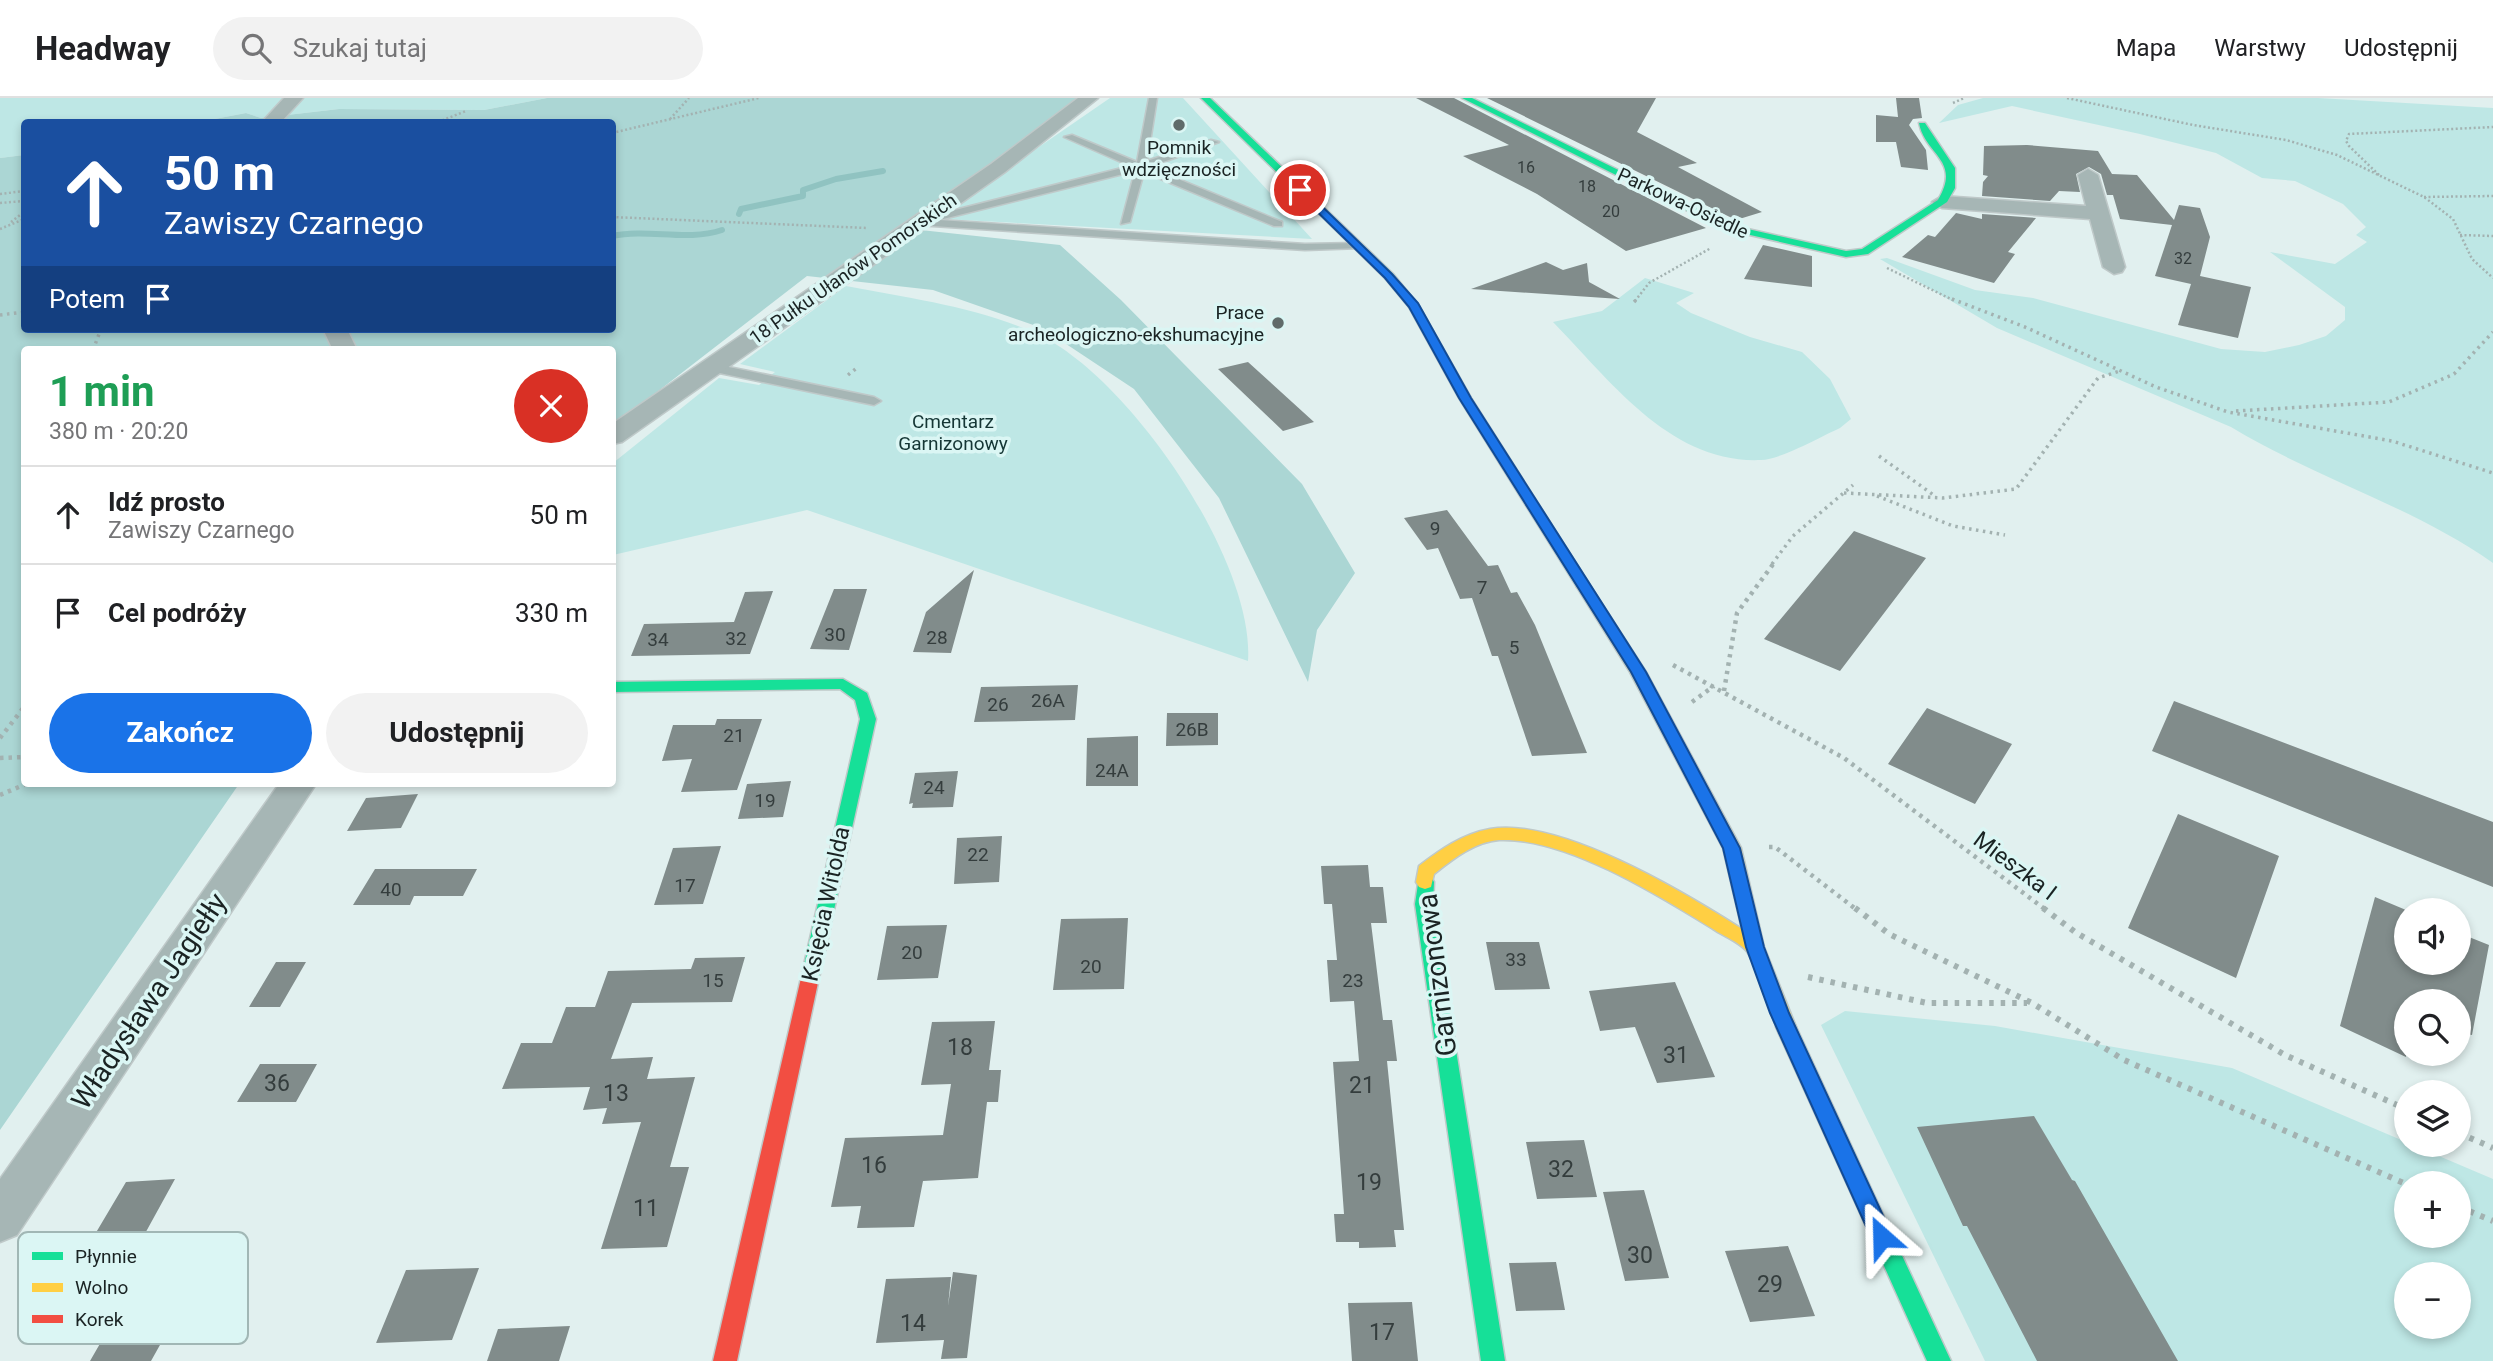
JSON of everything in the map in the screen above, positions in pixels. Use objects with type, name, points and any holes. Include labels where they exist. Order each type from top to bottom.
[{"type":"street","points":[[274,119],[294,98]]},
{"type":"street","name":"18 Pułku Ułanów Pomorskich","points":[[616,433],[714,368],[919,221],[998,168],[1089,98]]},
{"type":"street","points":[[1205,98],[1357,246],[1414,306],[1465,398],[1638,672],[1732,848],[1755,947],[1780,1013],[1939,1361]]},
{"type":"street","name":"Parkowa-Osiedle","points":[[1466,98],[1739,232],[1846,254],[1873,248],[1942,202]]},
{"type":"street","points":[[1922,125],[1947,156],[1951,167],[1950,191],[1942,202]]},
{"type":"street","points":[[2088,175],[2114,267]]},
{"type":"street","points":[[1942,202],[2098,213]]},
{"type":"street","name":"Księcia Witolda","points":[[616,687],[843,684],[859,692],[867,704],[868,719],[725,1361]]},
{"type":"street","name":"Władysława Jagiełły","points":[[0,1219],[296,787]]},
{"type":"street","name":"Garnizonowa","points":[[1493,1361],[1455,1124],[1424,904],[1425,871],[1447,850],[1471,838],[1505,833],[1538,838],[1567,845],[1692,905],[1755,947]]},
{"type":"lane","points":[[1125,222],[1141,166],[1153,98]]},
{"type":"lane","points":[[1069,137],[1278,224]]},
{"type":"lane","points":[[919,221],[1141,166],[1214,142]]},
{"type":"lane","points":[[919,221],[1305,247],[1357,246]]},
{"type":"lane","points":[[714,368],[874,401]]},
{"type":"path","points":[[670,119],[689,98]]},
{"type":"path","points":[[616,132],[759,98]]},
{"type":"path","points":[[1953,103],[1964,98]]},
{"type":"path","points":[[2059,98],[2312,146],[2424,197],[2453,219],[2472,259],[2493,278]]},
{"type":"path","points":[[446,119],[466,111]]},
{"type":"path","points":[[2380,176],[2374,165],[2352,153],[2346,141],[2349,134],[2493,127]]},
{"type":"path","points":[[0,194],[21,191]]},
{"type":"path","points":[[2424,197],[2493,195]]},
{"type":"path","points":[[0,203],[21,201]]},
{"type":"path","points":[[0,229],[21,214]]},
{"type":"path","points":[[616,217],[879,229]]},
{"type":"path","points":[[10,222],[21,220]]},
{"type":"path","points":[[1634,302],[1649,283],[1739,232]]},
{"type":"path","points":[[2460,235],[2493,236]]},
{"type":"path","points":[[1846,254],[1876,262],[1935,292],[2025,327],[2156,387],[2228,412],[2392,441],[2493,472]]},
{"type":"path","points":[[0,315],[21,312]]},
{"type":"path","points":[[2228,412],[2389,402],[2454,374],[2493,332]]},
{"type":"path","points":[[1844,493],[1937,498],[2016,489],[2098,378],[2121,370]]},
{"type":"path","points":[[1879,456],[1937,498]]},
{"type":"path","points":[[1724,691],[1737,613],[1793,536],[1853,485]]},
{"type":"path","points":[[1872,494],[1953,526],[2005,535]]},
{"type":"path","name":"Mieszka I","points":[[1670,663],[1844,758],[2075,932],[2285,1055],[2394,1104]]},
{"type":"path","points":[[0,738],[21,711]]},
{"type":"path","points":[[0,758],[21,757]]},
{"type":"path","points":[[0,795],[21,786]]},
{"type":"path","points":[[1763,847],[1775,847],[1889,934],[2032,1003],[2124,1060],[2394,1179]]},
{"type":"path","points":[[1755,947],[1797,975],[1927,1003],[2032,1003]]},
{"type":"path","points":[[2471,1138],[2493,1148]]},
{"type":"path","points":[[2471,1212],[2493,1221]]},
{"type":"green space","points":[[0,98],[547,98],[484,110],[339,109],[261,118],[246,113],[215,119],[21,119],[21,155],[0,158]]},
{"type":"green space","points":[[1110,98],[1183,98],[1312,239],[944,219],[940,215]]},
{"type":"green space","points":[[1983,98],[2318,98],[2493,108],[2493,563],[2430,525],[2296,462],[2231,427],[1997,328],[1880,259],[1887,258],[1975,290],[2033,298],[2221,349],[2265,352],[2299,345],[2326,336],[2345,320],[2345,307],[2270,252],[2335,264],[2367,242],[2356,235],[2366,227],[2343,204],[2295,181],[2262,178],[2216,153],[2012,106],[1939,123],[1958,105]]},
{"type":"green space","points":[[1645,278],[1694,293],[1676,303],[1691,313],[1750,337],[1802,352],[1830,379],[1851,419],[1840,428],[1801,447],[1761,460],[1728,458],[1698,448],[1670,433],[1620,392],[1553,322],[1602,311]]},
{"type":"green space","name":"Cmentarz Garnizonowy","points":[[846,286],[970,311],[1041,336],[1076,358],[1112,391],[1147,431],[1180,477],[1209,526],[1231,574],[1245,620],[1248,661],[807,510],[616,554],[616,461],[719,378],[759,385],[775,372],[740,364]]},
{"type":"green space","points":[[1845,1011],[1995,1026],[2232,1068],[2394,1137],[2394,1157],[2441,1157],[2493,1179],[2493,1361],[1985,1361],[1821,1025]]},
{"type":"shaded area","points":[[547,98],[1083,98],[902,228],[1060,245],[1121,300],[1302,484],[1355,573],[1317,630],[1308,682],[1219,498],[1134,389],[1042,328],[933,290],[807,276],[616,424],[616,346],[21,346],[21,787],[237,787],[0,1130],[0,158],[21,155],[21,333],[616,333],[616,119],[215,119],[246,113],[261,118],[339,109],[484,110]]},
{"type":"building","points":[[1416,98],[1454,98],[1706,228],[1626,251],[1537,194],[1463,156],[1509,145]]},
{"type":"building","points":[[1487,98],[1656,98],[1637,132],[1697,163],[1678,167],[1762,212],[1736,220]]},
{"type":"building","points":[[1896,98],[1919,98],[1922,118],[1913,119],[1909,125],[1926,150],[1928,170],[1901,167],[1896,142],[1876,142],[1876,115],[1898,117]]},
{"type":"building","points":[[2027,145],[2098,151],[2112,174],[2137,175],[2174,220],[2179,205],[2200,208],[2210,237],[2200,276],[2251,287],[2238,338],[2178,325],[2191,284],[2155,276],[2172,225],[2120,219],[2113,195],[2107,195],[2101,174],[2089,167],[2076,174],[2080,192],[2059,191],[2050,201],[1982,196],[1983,182],[1988,176],[1983,175],[1984,146]]},
{"type":"building","points":[[1956,213],[1982,219],[1982,214],[2036,218],[2008,252],[2015,254],[1994,283],[1902,257],[1928,235],[1935,237]]},
{"type":"building","points":[[1763,245],[1812,256],[1812,287],[1744,279]]},
{"type":"building","points":[[1546,262],[1563,270],[1587,263],[1589,282],[1620,299],[1471,289]]},
{"type":"building","points":[[1248,362],[1314,422],[1283,431],[1218,369]]},
{"type":"building","points":[[1447,510],[1488,566],[1498,565],[1511,593],[1517,592],[1535,625],[1587,753],[1532,756],[1498,656],[1492,656],[1472,598],[1460,599],[1438,548],[1427,550],[1404,518]]},
{"type":"building","points":[[1854,531],[1926,558],[1840,671],[1764,639]]},
{"type":"building","points":[[974,570],[951,653],[913,652],[926,612]]},
{"type":"building","points":[[834,589],[867,589],[849,650],[810,649]]},
{"type":"building","points":[[773,591],[750,654],[631,656],[644,624],[734,622],[745,592]]},
{"type":"building","points":[[1078,685],[1075,720],[974,722],[981,687]]},
{"type":"building","points":[[2174,701],[2493,822],[2493,887],[2152,751]]},
{"type":"building","points":[[1927,708],[2012,744],[1975,804],[1888,764]]},
{"type":"building","points":[[1167,713],[1218,713],[1218,745],[1166,746]]},
{"type":"building","points":[[717,719],[762,719],[737,790],[681,792],[692,759],[662,761],[673,725],[715,725]]},
{"type":"building","points":[[1138,736],[1138,786],[1086,786],[1087,738]]},
{"type":"building","points":[[958,771],[953,807],[912,808],[913,803],[909,804],[915,773]]},
{"type":"building","points":[[791,781],[783,817],[738,819],[747,784]]},
{"type":"building","points":[[418,794],[401,828],[347,831],[366,798]]},
{"type":"building","points":[[2178,814],[2279,856],[2236,978],[2128,928]]},
{"type":"building","points":[[1002,836],[999,882],[954,884],[957,838]]},
{"type":"building","points":[[721,846],[703,904],[654,905],[673,848]]},
{"type":"building","points":[[1368,865],[1370,887],[1383,887],[1387,923],[1371,923],[1383,1020],[1392,1020],[1397,1061],[1387,1061],[1404,1230],[1394,1230],[1396,1247],[1359,1248],[1359,1242],[1336,1242],[1334,1214],[1344,1214],[1333,1062],[1359,1061],[1354,1001],[1330,1002],[1327,960],[1337,960],[1332,904],[1324,904],[1321,866]]},
{"type":"building","points":[[375,869],[477,869],[463,896],[414,896],[410,905],[353,905]]},
{"type":"building","points":[[2375,897],[2394,905],[2394,975],[2471,975],[2471,938],[2489,945],[2472,1035],[2471,989],[2394,989],[2394,1051],[2340,1026]]},
{"type":"building","points":[[1128,918],[1124,989],[1053,990],[1061,919]]},
{"type":"building","points":[[947,925],[938,978],[877,980],[887,926]]},
{"type":"building","points":[[1486,942],[1539,942],[1550,989],[1495,990]]},
{"type":"building","points":[[745,957],[732,1002],[632,1003],[611,1059],[653,1057],[647,1079],[695,1077],[670,1167],[689,1167],[667,1247],[601,1249],[641,1122],[602,1124],[607,1108],[583,1110],[590,1087],[502,1089],[521,1043],[552,1043],[566,1007],[595,1007],[608,971],[691,969],[695,958]]},
{"type":"building","points":[[276,962],[306,962],[280,1007],[249,1007]]},
{"type":"building","points":[[1675,982],[1715,1077],[1657,1083],[1635,1027],[1600,1031],[1589,991]]},
{"type":"building","points":[[995,1021],[989,1070],[1001,1070],[998,1102],[987,1102],[978,1178],[923,1181],[914,1227],[857,1228],[861,1206],[831,1207],[845,1138],[943,1135],[951,1084],[921,1085],[932,1022]]},
{"type":"building","points":[[260,1064],[317,1064],[296,1102],[237,1102]]},
{"type":"building","points":[[2034,1116],[2075,1181],[2178,1361],[2037,1361],[1967,1226],[1963,1226],[1917,1127]]},
{"type":"building","points":[[1584,1140],[1597,1197],[1537,1199],[1526,1142]]},
{"type":"building","points":[[175,1179],[146,1232],[96,1232],[126,1182]]},
{"type":"building","points":[[1644,1190],[1669,1278],[1625,1281],[1603,1192]]},
{"type":"building","points":[[1788,1246],[1815,1316],[1750,1322],[1725,1251]]},
{"type":"building","points":[[1556,1262],[1565,1310],[1516,1311],[1509,1263]]},
{"type":"building","points":[[479,1268],[452,1340],[376,1343],[406,1270]]},
{"type":"building","points":[[953,1272],[977,1275],[967,1358],[941,1359],[944,1340],[876,1343],[886,1279],[951,1277],[948,1306]]},
{"type":"building","points":[[1412,1302],[1418,1361],[1352,1361],[1348,1303]]},
{"type":"building","points":[[570,1326],[559,1361],[487,1361],[498,1329]]},
{"type":"building","points":[[100,1344],[160,1344],[151,1361],[90,1361]]},
{"type":"waterway","points":[[739,214],[741,209],[803,196],[803,190],[836,179],[883,171]]},
{"type":"waterway","points":[[616,235],[640,233],[695,235],[722,230]]},
{"type":"traffic: fast","points":[[1205,98],[1389,276],[1414,306],[1465,398],[1584,587]]},
{"type":"traffic: fast","points":[[1466,98],[1727,227],[1846,254],[1865,252],[1942,202],[1950,188],[1951,168],[1922,125]]},
{"type":"traffic: fast","points":[[616,687],[843,684],[862,697],[868,719],[810,978]]},
{"type":"traffic: fast","points":[[1425,882],[1424,904],[1493,1361]]},
{"type":"traffic: fast","points":[[1786,1027],[1939,1361]]},
{"type":"traffic: slow","points":[[1584,587],[1638,672],[1732,848],[1755,947],[1786,1027]]},
{"type":"traffic: slow","points":[[1425,882],[1425,871],[1469,842],[1489,835],[1527,836],[1595,857],[1631,874],[1755,947]]},
{"type":"traffic: jam","points":[[725,1361],[810,978]]},
{"type":"place","name":"Pomnik wdzięczności","points":[[1179,125]]},
{"type":"place","name":"Prace archeologiczno-ekshumacyjne","points":[[1278,323]]},
{"type":"route","points":[[1300,190],[1389,276],[1414,306],[1465,398],[1638,672],[1732,848],[1755,947],[1780,1013],[1882,1237]]}]
